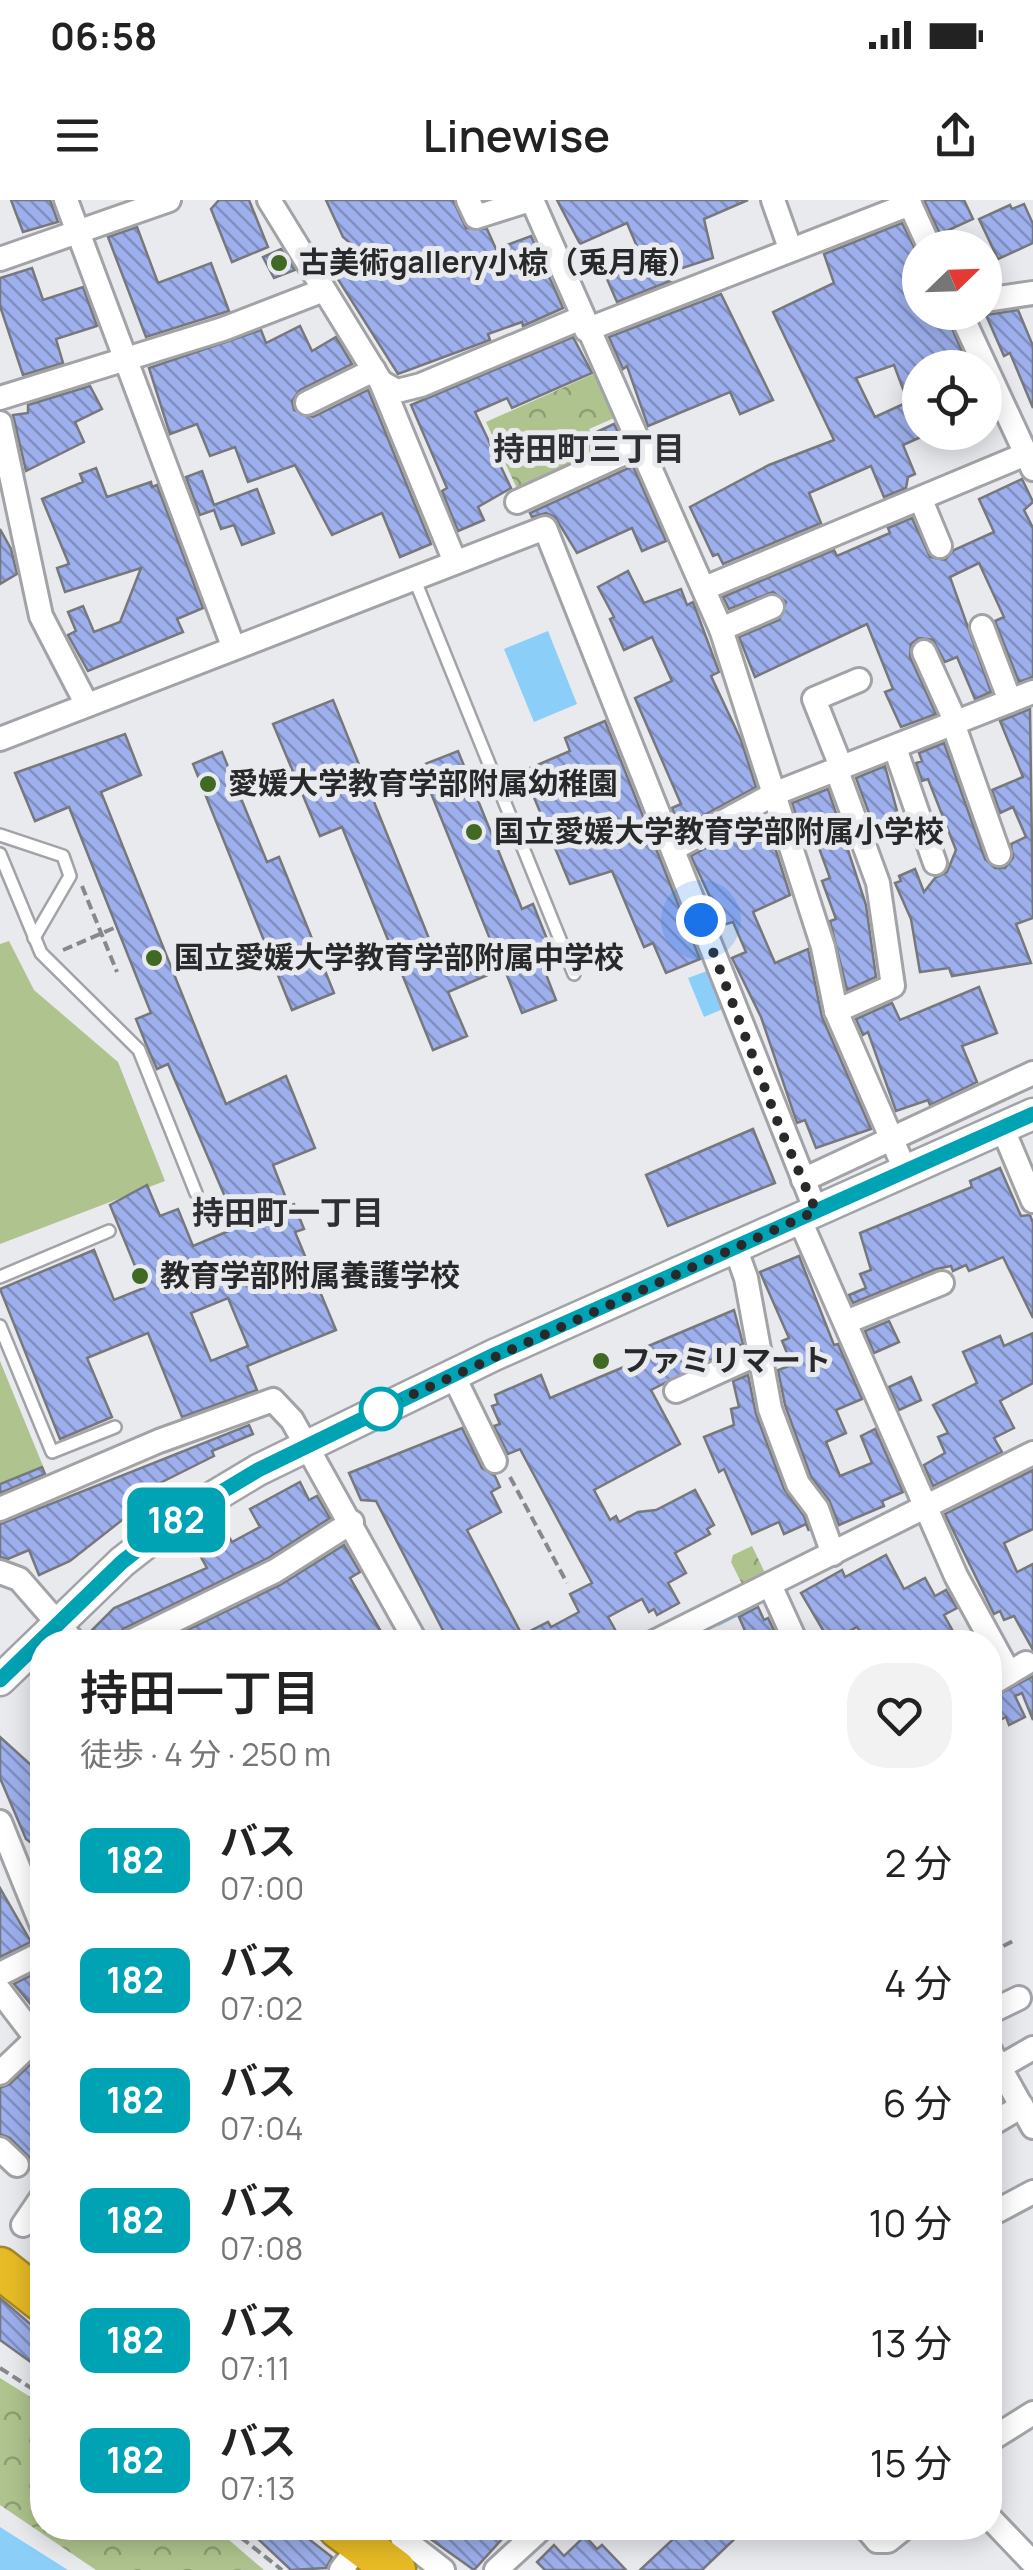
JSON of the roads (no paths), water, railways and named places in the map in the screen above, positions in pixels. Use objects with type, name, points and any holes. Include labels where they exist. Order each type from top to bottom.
[{"type":"highway","points":[[0,2268],[30,2292]]},
{"type":"street","points":[[66,200],[233,646]]},
{"type":"street","points":[[0,258],[76,228],[169,200]]},
{"type":"street","points":[[269,200],[378,376],[454,562]]},
{"type":"street","points":[[468,200],[476,218],[531,200],[583,324],[642,445],[721,629],[823,947],[836,1011],[906,1172]]},
{"type":"street","points":[[772,200],[790,248]]},
{"type":"street","points":[[378,376],[398,391],[421,385],[909,202],[922,230]]},
{"type":"street","points":[[0,398],[223,329],[324,290]]},
{"type":"street","points":[[1002,298],[1033,294]]},
{"type":"street","points":[[705,588],[921,500],[1029,461],[968,330]]},
{"type":"street","points":[[307,403],[378,376]]},
{"type":"street","points":[[0,423],[42,616],[87,706]]},
{"type":"street","points":[[517,502],[642,445]]},
{"type":"street","points":[[921,500],[940,546]]},
{"type":"street","points":[[0,739],[545,528],[803,1180],[808,1214],[846,1322],[956,1576],[986,1630]]},
{"type":"street","points":[[721,629],[772,608]]},
{"type":"street","points":[[982,628],[1010,701]]},
{"type":"street","points":[[924,652],[955,725],[999,854]]},
{"type":"street","points":[[836,1011],[893,986],[878,883],[814,699],[859,680]]},
{"type":"street","points":[[673,849],[776,793],[1033,692]]},
{"type":"street","points":[[895,748],[936,863]]},
{"type":"street","points":[[803,1180],[1033,1073]]},
{"type":"street","points":[[66,1630],[178,1518],[306,1444],[1033,1114]]},
{"type":"street","points":[[1002,1127],[1033,1201]]},
{"type":"street","points":[[735,1247],[746,1278],[770,1409],[798,1484],[818,1510],[833,1554]]},
{"type":"street","points":[[846,1322],[942,1283]]},
{"type":"street","points":[[676,1391],[760,1354]]},
{"type":"street","points":[[452,1375],[496,1461]]},
{"type":"street","points":[[0,1509],[159,1441],[273,1400],[283,1406],[306,1444],[410,1630]]},
{"type":"street","points":[[762,1457],[784,1448]]},
{"type":"street","points":[[678,1630],[1033,1453]]},
{"type":"street","points":[[155,1630],[275,1571],[352,1522]]},
{"type":"street","points":[[0,1572],[19,1579],[64,1630]]},
{"type":"street","points":[[770,1585],[791,1630]]},
{"type":"street","points":[[0,1680],[30,1657]]},
{"type":"street","points":[[0,1822],[30,1896]]},
{"type":"street","points":[[0,1974],[30,1959]]},
{"type":"street","points":[[0,1991],[30,2029]]},
{"type":"street","points":[[1002,2006],[1019,1998]]},
{"type":"street","points":[[0,2074],[30,2046]]},
{"type":"street","points":[[1002,2056],[1033,2048]]},
{"type":"street","points":[[1002,2071],[1027,2117],[1002,2122]]},
{"type":"street","points":[[1002,2209],[1033,2192]]},
{"type":"street","points":[[23,2225],[30,2215]]},
{"type":"street","points":[[1002,2432],[1033,2413]]},
{"type":"street","points":[[1002,2531],[1033,2564]]},
{"type":"street","points":[[496,2570],[529,2540]]},
{"type":"street","points":[[377,2544],[443,2570]]},
{"type":"lane","points":[[414,578],[574,974]]},
{"type":"lane","points":[[0,835],[63,856],[70,876],[34,938]]},
{"type":"lane","points":[[0,854],[44,958],[138,1050],[196,1193]]},
{"type":"lane","points":[[0,1277],[109,1231]]},
{"type":"lane","points":[[0,1326],[52,1452],[115,1427]]},
{"type":"water","points":[[548,631],[577,704],[534,722],[504,649]]},
{"type":"water","points":[[707,971],[723,1009],[704,1017],[688,978]]},
{"type":"water","points":[[0,2527],[68,2570],[0,2570]]},
{"type":"waterway","points":[[718,1623],[748,1608]]},
{"type":"place","name":"古美術gallery小椋（兎月庵）","points":[[279,263]]},
{"type":"place","name":"愛媛大学教育学部附属幼稚園","points":[[208,784]]},
{"type":"place","name":"国立愛媛大学教育学部附属小学校","points":[[474,832]]},
{"type":"place","name":"国立愛媛大学教育学部附属中学校","points":[[154,958]]},
{"type":"place","name":"教育学部附属養護学校","points":[[140,1276]]},
{"type":"place","name":"ファミリマート","points":[[601,1361]]},
{"type":"district","name":"持田町三丁目","points":[[589,449]]},
{"type":"district","name":"持田町一丁目","points":[[288,1213]]}]
